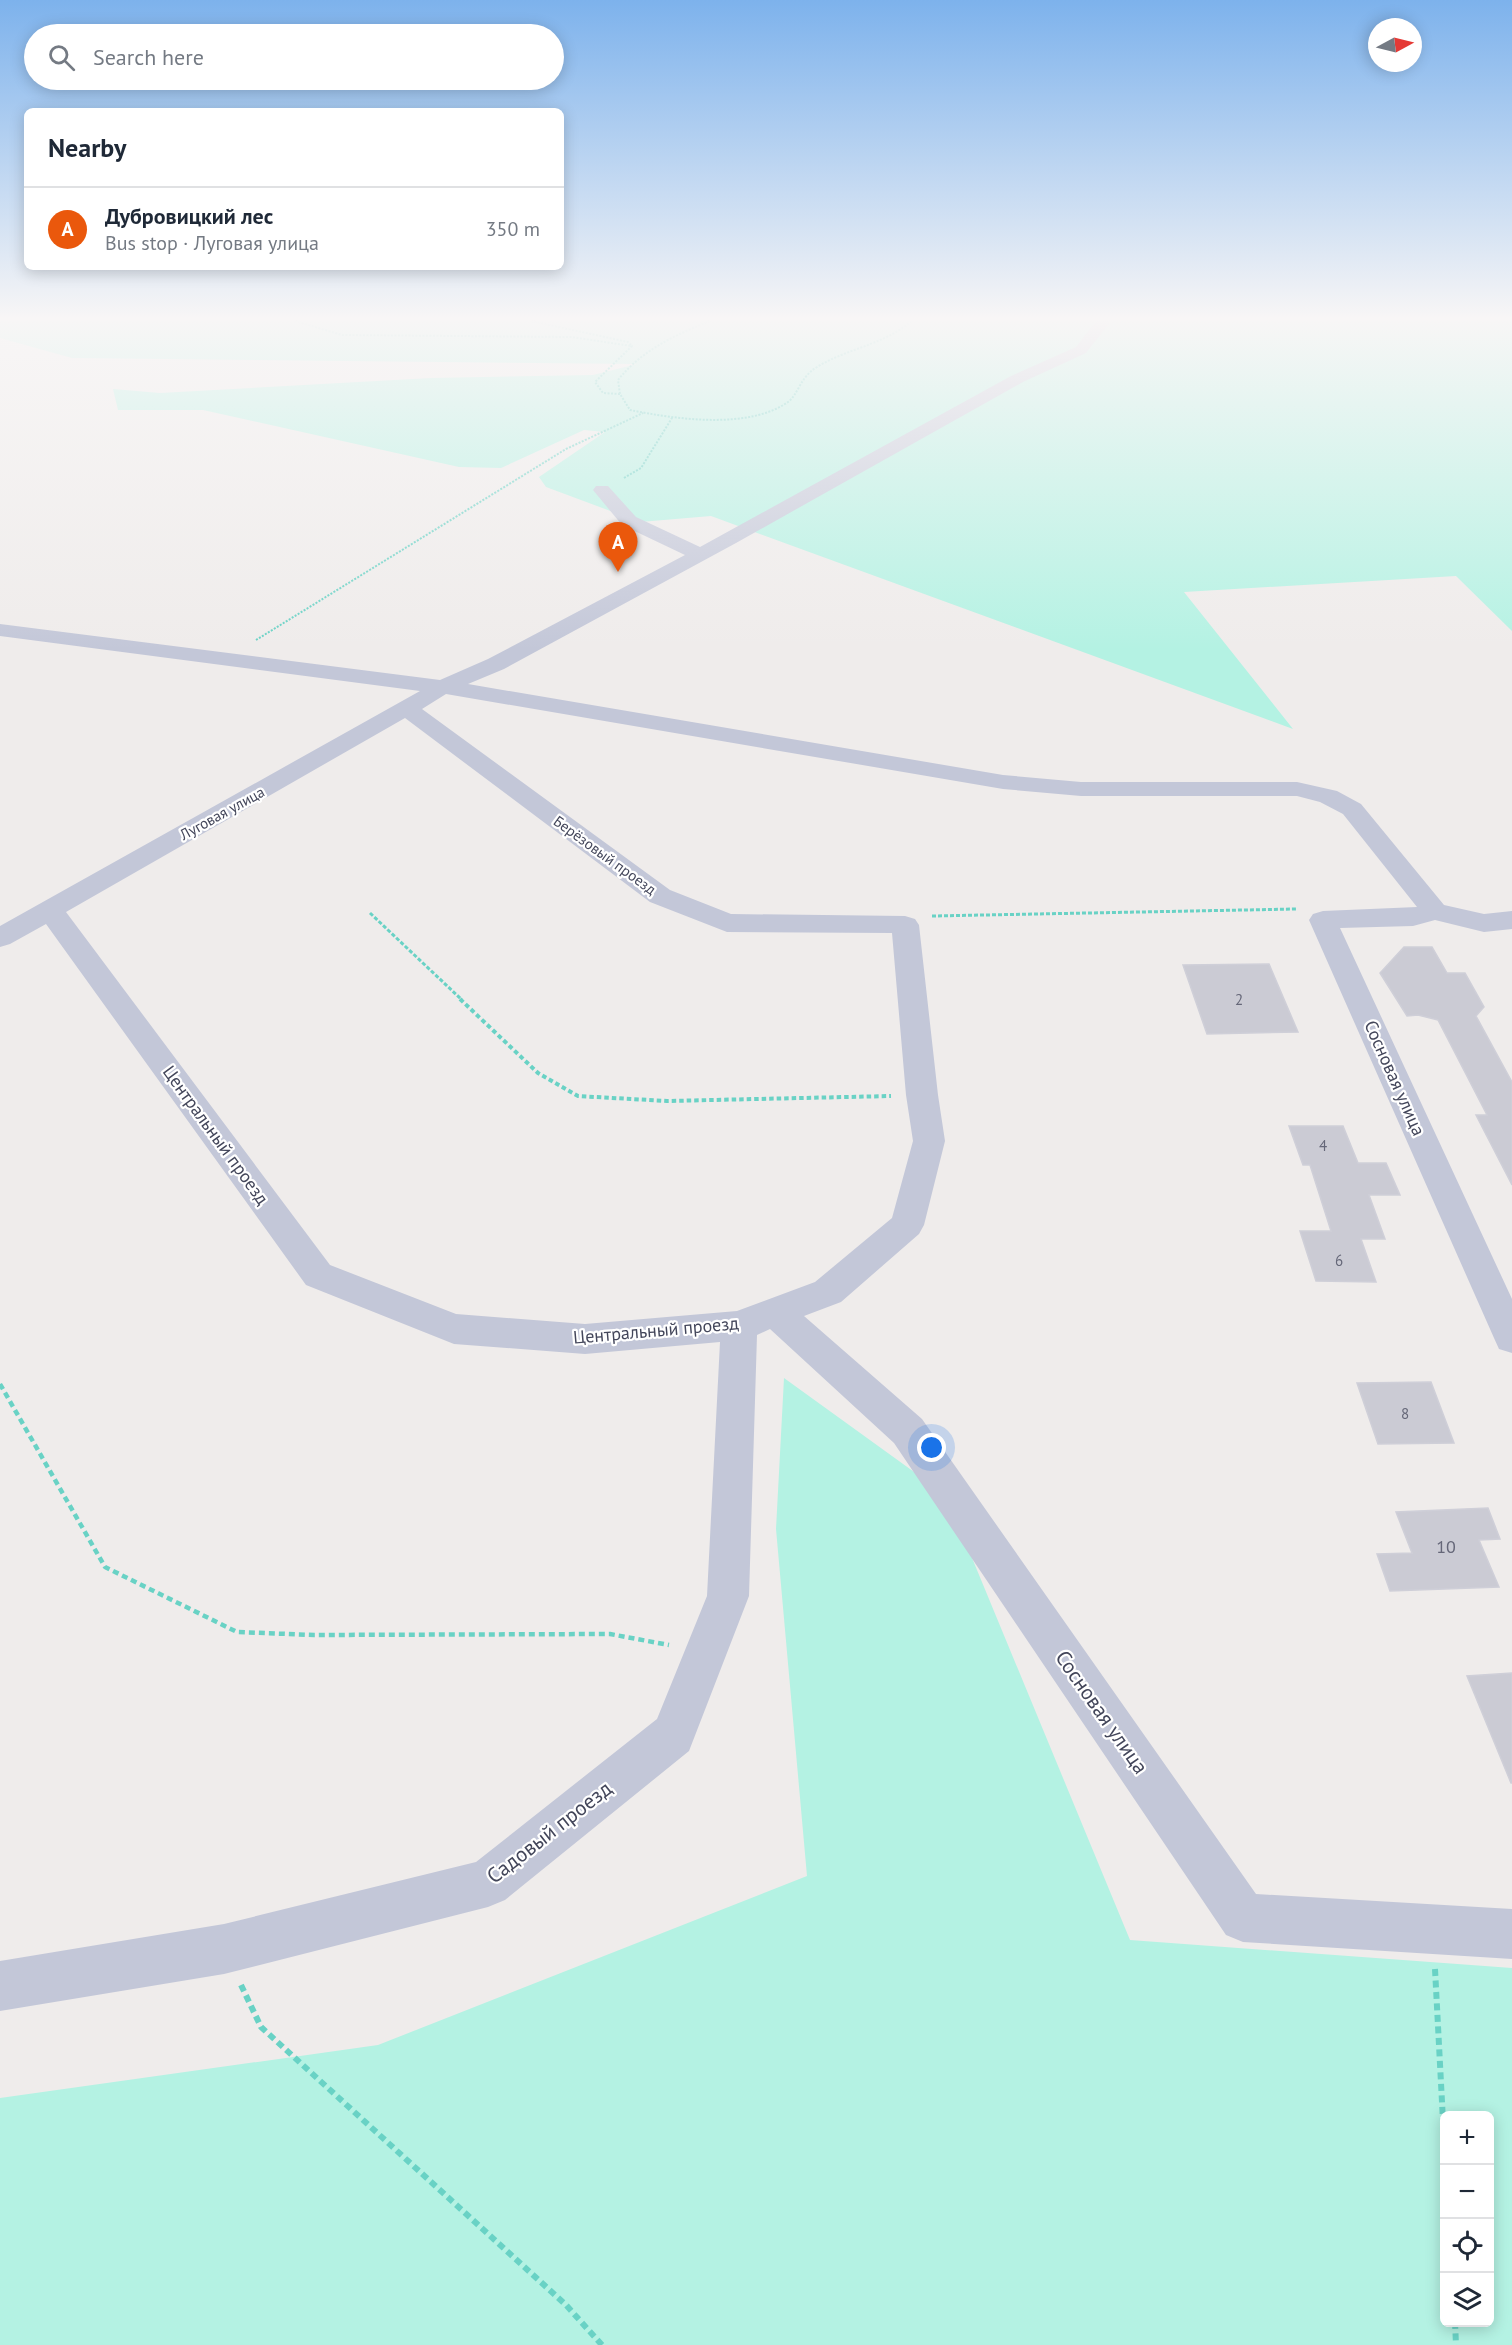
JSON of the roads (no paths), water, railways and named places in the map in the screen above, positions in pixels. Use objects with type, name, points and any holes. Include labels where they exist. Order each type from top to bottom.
[{"type":"street","name":"Луговая улица","points":[[0,938],[443,687],[496,664],[924,430]]},
{"type":"street","points":[[602,490],[629,521],[700,554]]},
{"type":"street","points":[[0,630],[443,687],[1003,782],[1081,789],[1297,789],[1328,796],[1352,809],[1434,910],[1484,923],[1512,920]]},
{"type":"street","name":"Берёзовый проезд","points":[[406,708],[660,896],[727,923],[905,925]]},
{"type":"street","name":"Центральный проезд","points":[[50,910],[318,1275],[454,1329],[585,1339],[757,1319],[828,1292],[907,1224],[929,1142],[905,925]]},
{"type":"street","name":"Сосновая улица","points":[[1434,910],[1413,917],[1323,920],[1512,1338]]},
{"type":"street","name":"Сосновая улица","points":[[757,1319],[908,1431],[1244,1918],[1512,1934]]},
{"type":"street","name":"Садовый проезд","points":[[0,1986],[224,1949],[488,1882],[672,1735],[728,1596],[757,1319]]},
{"type":"place","name":"Дубровицкий лес","points":[[618,572]]}]
